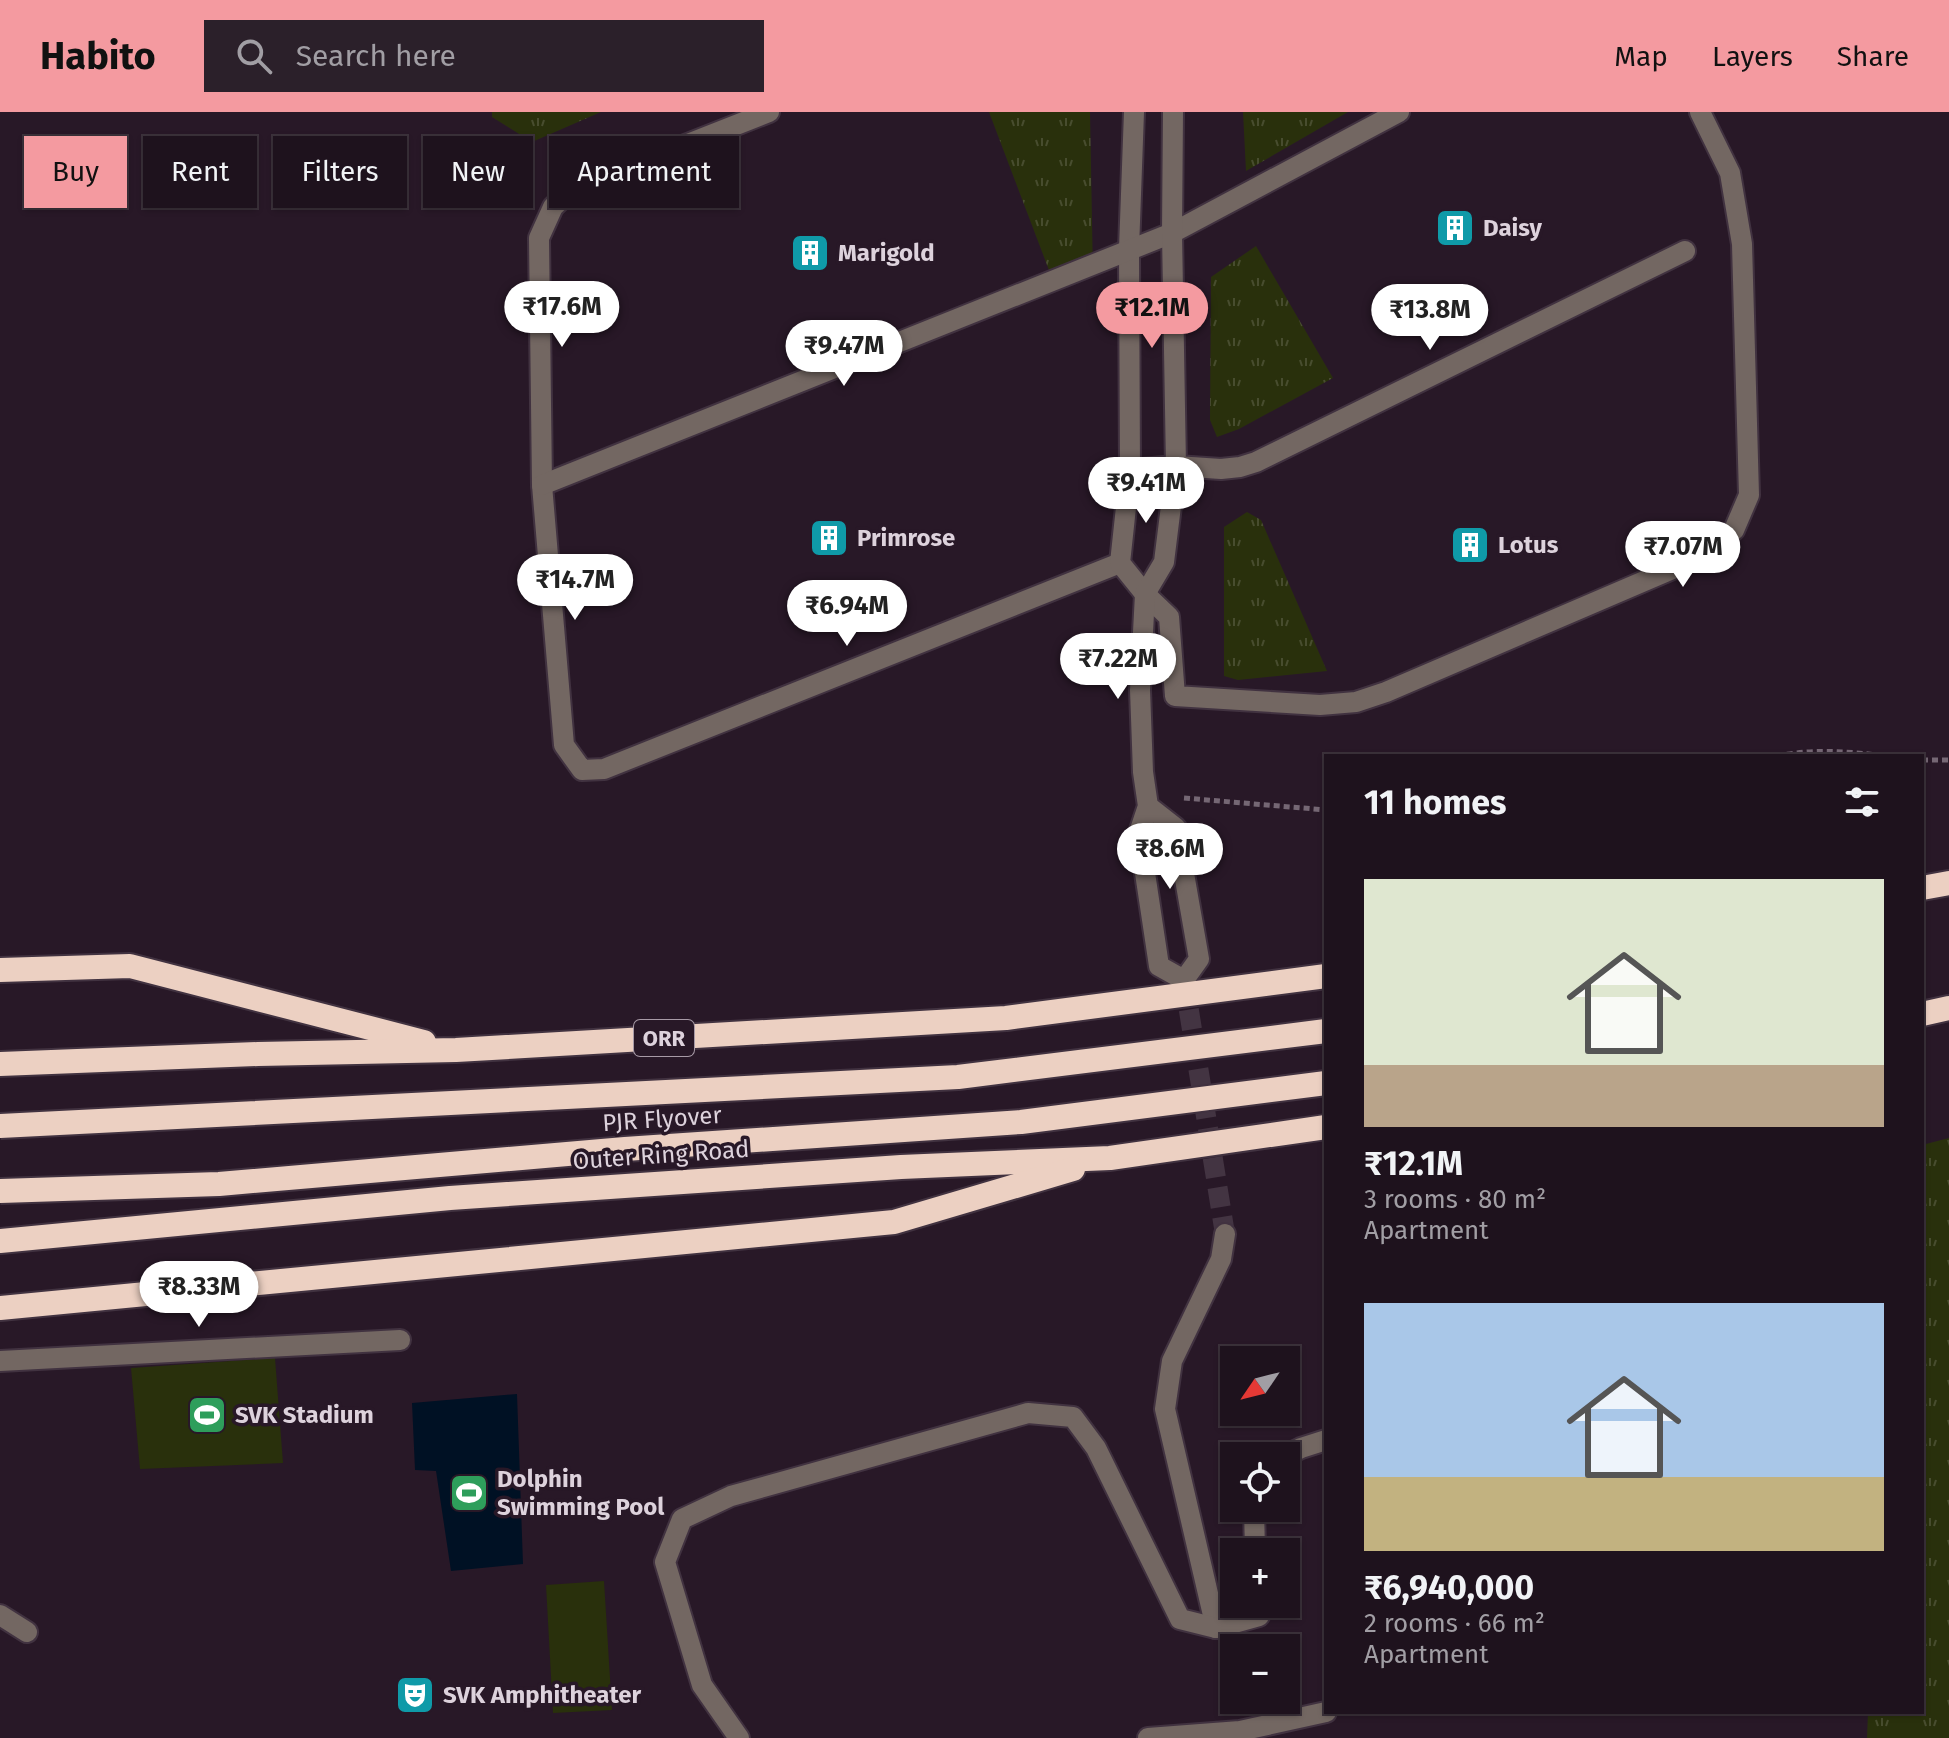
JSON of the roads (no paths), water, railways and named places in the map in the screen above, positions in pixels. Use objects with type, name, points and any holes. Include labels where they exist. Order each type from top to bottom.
[{"type":"highway","points":[[1924,888],[1949,883]]},
{"type":"highway","points":[[0,970],[130,966],[456,1050]]},
{"type":"highway","name":"ORR","points":[[0,1064],[456,1050],[1006,1018],[1324,976]]},
{"type":"highway","points":[[1924,1014],[1949,1008]]},
{"type":"highway","name":"PJR Flyover","points":[[0,1126],[958,1077],[1324,1031]]},
{"type":"highway","name":"PJR Flyover","points":[[0,1191],[219,1184],[610,1150],[1021,1122],[1324,1083]]},
{"type":"highway","name":"Outer Ring Road","points":[[0,1241],[450,1198],[901,1167],[1110,1158],[1324,1127]]},
{"type":"highway","points":[[0,1308],[894,1222],[1110,1158]]},
{"type":"street","points":[[769,112],[571,190],[553,207],[539,238],[542,485],[564,745],[582,770],[604,769],[1120,563]]},
{"type":"street","points":[[1134,112],[1129,249],[1130,470],[1120,563],[1169,617],[1175,696],[1320,705],[1356,702],[1386,692],[1705,555],[1734,530],[1749,495],[1742,244],[1730,173],[1700,112]]},
{"type":"street","points":[[1148,806],[1176,828],[1199,959],[1184,980],[1159,966],[1139,833],[1148,806],[1142,764],[1140,690],[1145,594],[1164,562],[1176,466],[1173,112]]},
{"type":"street","points":[[542,485],[1172,233],[1399,112]]},
{"type":"street","points":[[1130,470],[1176,466],[1221,469],[1256,462],[1685,251]]},
{"type":"street","points":[[1216,1628],[1165,1409],[1172,1361],[1221,1259],[1225,1234]]},
{"type":"street","points":[[0,1361],[400,1340]]},
{"type":"street","points":[[739,1738],[702,1685],[665,1562],[682,1519],[731,1496],[1028,1413],[1073,1417],[1096,1448],[1180,1619],[1216,1628],[1252,1618]]},
{"type":"street","points":[[1300,1448],[1324,1441]]},
{"type":"street","points":[[0,1615],[27,1632]]},
{"type":"street","points":[[1148,1738],[1240,1731],[1324,1712]]},
{"type":"water","points":[[517,1394],[523,1564],[451,1571],[436,1471],[415,1470],[412,1403]]},
{"type":"tunnel","points":[[1184,980],[1225,1234]]},
{"type":"place","name":"Daisy","points":[[1455,228]]},
{"type":"place","name":"Marigold","points":[[810,253]]},
{"type":"place","name":"Primrose","points":[[829,538]]},
{"type":"place","name":"Lotus","points":[[1470,545]]},
{"type":"place","name":"SVK Stadium","points":[[207,1415]]},
{"type":"place","name":"Dolphin Swimming Pool","points":[[469,1493]]},
{"type":"place","name":"SVK Amphitheater","points":[[415,1695]]}]
